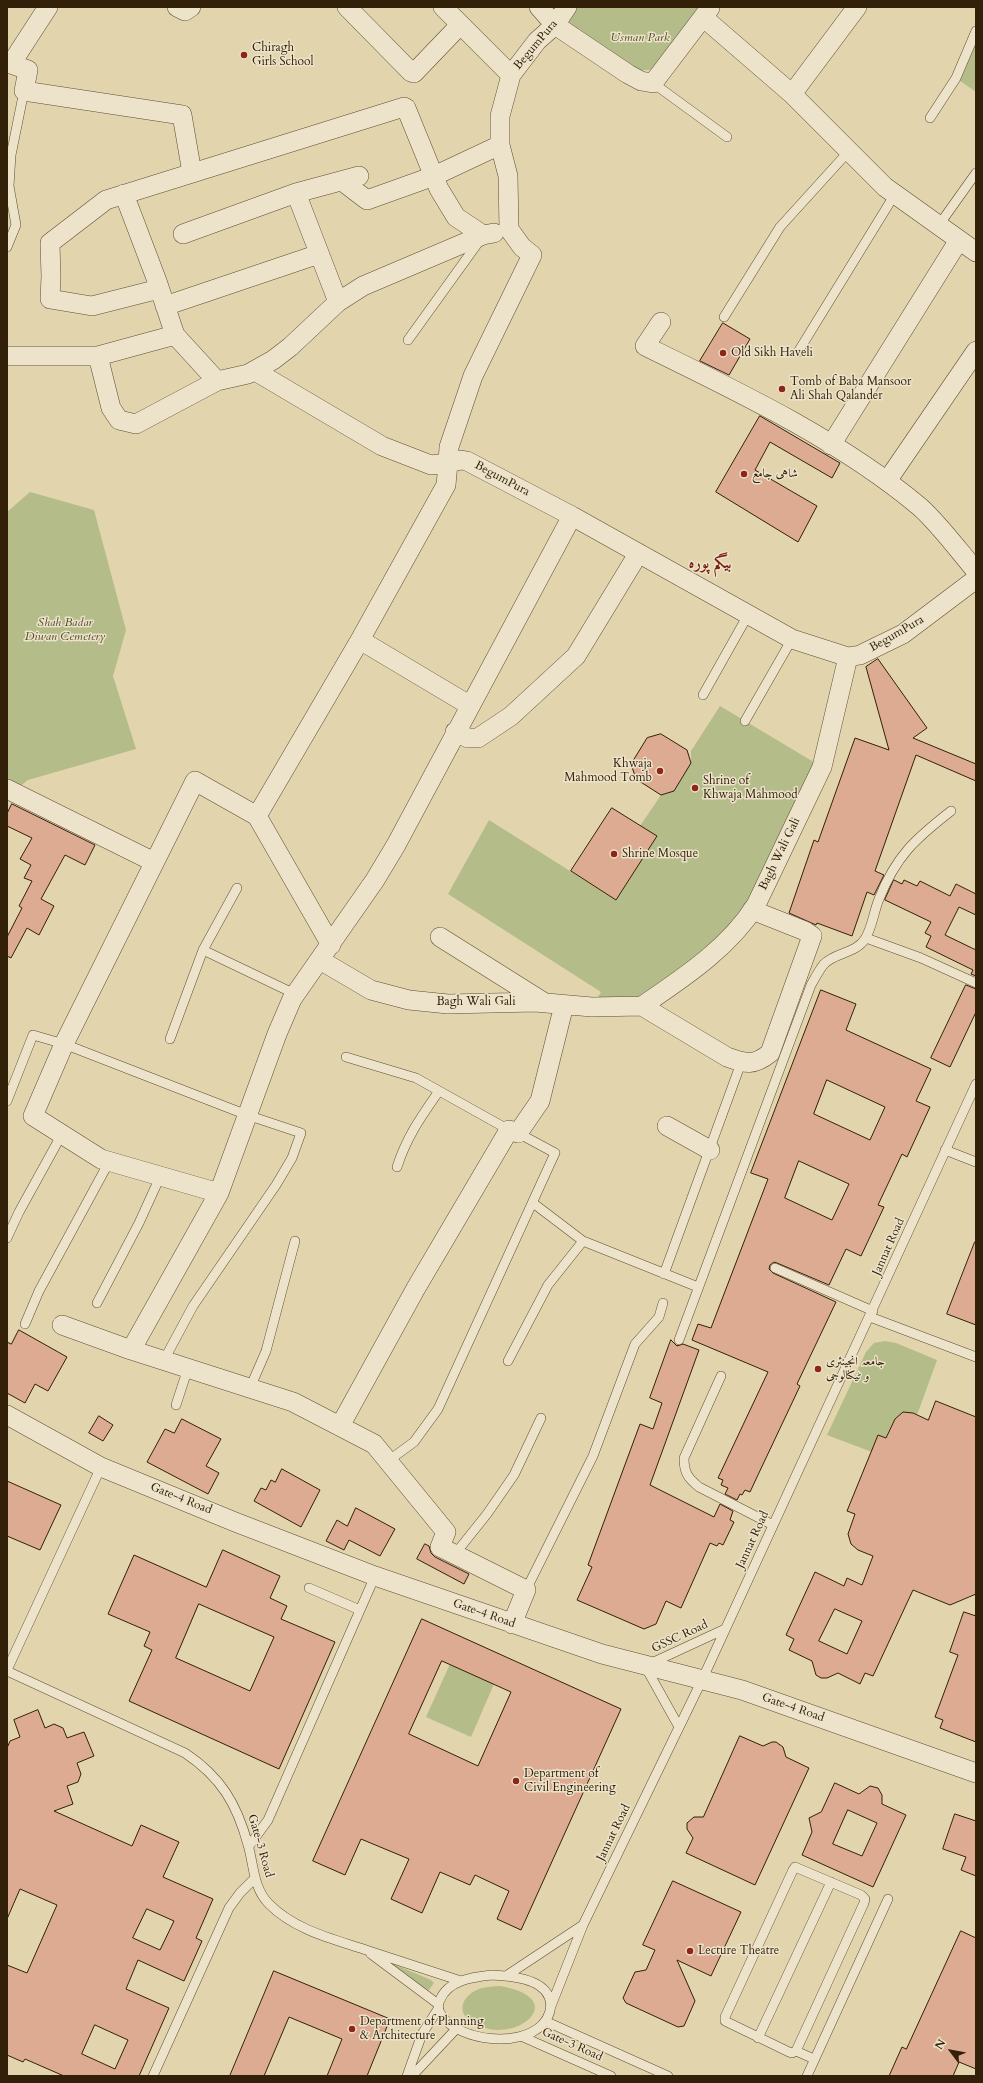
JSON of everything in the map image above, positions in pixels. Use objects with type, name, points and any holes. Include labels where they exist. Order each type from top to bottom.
[{"type":"street","points":[[48,7],[11,64],[28,70],[24,91],[182,115],[192,173]]},
{"type":"street","points":[[176,7],[185,12],[191,7]]},
{"type":"street","points":[[347,7],[411,72],[414,73],[460,25]]},
{"type":"street","points":[[443,7],[511,75]]},
{"type":"street","points":[[539,7],[554,25],[628,74],[641,81],[653,83],[707,12],[885,187],[976,252]]},
{"type":"street","name":"BegumPura","points":[[509,229],[508,176],[500,145],[500,116],[511,75],[536,41],[554,25],[567,7]]},
{"type":"street","points":[[792,94],[856,7]]},
{"type":"street","points":[[319,254],[162,297],[92,306],[50,299],[50,243],[106,200],[405,107],[439,189],[456,216],[483,236]]},
{"type":"street","points":[[183,234],[296,193],[350,178],[367,200],[434,176],[500,145]]},
{"type":"street","points":[[296,193],[338,302]]},
{"type":"street","points":[[124,194],[175,335],[217,381]]},
{"type":"street","points":[[98,356],[111,408],[119,420],[136,424],[217,381],[255,371],[290,347],[338,302],[363,286],[483,236],[509,229],[532,256],[473,376],[449,447],[446,485],[360,640],[257,816]]},
{"type":"street","points":[[831,445],[959,240]]},
{"type":"street","points":[[661,322],[645,346],[765,408],[831,445],[887,481],[921,508],[976,571]]},
{"type":"street","points":[[7,356],[98,356],[175,335]]},
{"type":"street","points":[[887,481],[976,351]]},
{"type":"street","name":"BegumPura","points":[[255,371],[382,446],[431,465],[438,466],[461,460],[466,461],[572,516],[792,639],[848,656],[866,653],[903,634],[976,579]]},
{"type":"street","points":[[131,1350],[219,1193],[277,1034],[296,994],[375,880],[396,845],[469,705],[572,516]]},
{"type":"street","points":[[455,732],[468,738],[478,738],[511,716],[576,656],[638,554]]},
{"type":"street","points":[[360,640],[469,705]]},
{"type":"street","name":"Bagh Wali Gali","points":[[320,960],[371,990],[409,1000],[448,1004],[555,1004],[592,1007],[642,1006],[695,970],[744,922],[752,910],[822,767],[848,656]]},
{"type":"street","points":[[219,1193],[109,1162],[33,1116],[64,1044],[195,781],[257,816],[331,945]]},
{"type":"street","points":[[7,789],[154,862]]},
{"type":"street","points":[[642,1006],[727,1057],[741,1063],[759,1062],[770,1053],[812,936],[805,931],[752,910]]},
{"type":"street","points":[[340,1426],[416,1288],[514,1132],[540,1101],[555,1004],[440,937]]},
{"type":"street","points":[[667,1126],[710,1150]]},
{"type":"street","points":[[62,1325],[131,1350],[293,1402],[374,1444],[446,1532],[440,1547],[526,1590],[512,1624]]},
{"type":"street","name":"Gate-4 Road","points":[[7,1415],[101,1467],[235,1522],[375,1576],[602,1654],[742,1690],[976,1772]]},
{"type":"lane","points":[[930,118],[956,78],[976,32]]},
{"type":"lane","points":[[653,83],[727,137]]},
{"type":"lane","points":[[7,247],[16,225],[9,186],[11,155],[24,91]]},
{"type":"lane","points":[[724,317],[780,227],[849,151]]},
{"type":"lane","points":[[939,225],[976,173]]},
{"type":"lane","points":[[798,352],[894,194]]},
{"type":"lane","points":[[408,340],[483,236]]},
{"type":"lane","points":[[703,695],[748,614]]},
{"type":"lane","points":[[745,721],[792,639]]},
{"type":"lane","points":[[679,1340],[811,985],[824,964],[834,957],[857,948],[866,938],[878,900],[892,869],[921,835],[951,811]]},
{"type":"lane","points":[[170,1039],[203,950],[237,888]]},
{"type":"lane","points":[[866,938],[921,958],[976,983]]},
{"type":"lane","points":[[203,950],[296,994]]},
{"type":"lane","points":[[7,1101],[33,1035],[64,1044],[247,1115],[301,1133],[292,1158],[276,1186],[193,1306],[164,1360]]},
{"type":"lane","points":[[346,1057],[416,1078],[555,1153],[438,1409],[414,1442],[388,1461]]},
{"type":"lane","points":[[664,1274],[741,1063]]},
{"type":"lane","name":"Jannat Road","points":[[551,2006],[583,1926],[702,1680],[976,1084]]},
{"type":"lane","points":[[397,1167],[404,1144],[439,1090]]},
{"type":"lane","points":[[7,1238],[19,1212],[62,1134]]},
{"type":"lane","points":[[945,1150],[976,1162]]},
{"type":"lane","points":[[25,1324],[39,1291],[109,1162]]},
{"type":"lane","points":[[97,1303],[139,1222],[160,1177]]},
{"type":"lane","points":[[533,1203],[583,1241],[698,1287]]},
{"type":"lane","points":[[250,1388],[266,1351],[295,1241]]},
{"type":"lane","points":[[508,1360],[548,1285],[583,1241]]},
{"type":"lane","points":[[775,1268],[871,1314],[976,1357]]},
{"type":"lane","points":[[526,1590],[593,1456],[635,1344],[659,1317],[663,1303]]},
{"type":"lane","points":[[176,1405],[188,1368]]},
{"type":"lane","points":[[721,1376],[684,1458],[684,1469],[688,1479],[699,1487],[773,1525]]},
{"type":"lane","points":[[455,1554],[487,1514],[514,1475],[541,1418]]},
{"type":"lane","points":[[7,1671],[101,1467]]},
{"type":"lane","points":[[248,1846],[268,1820],[375,1576]]},
{"type":"lane","points":[[309,1588],[360,1610]]},
{"type":"lane","name":"GSSC Road","points":[[645,1666],[725,1629]]},
{"type":"lane","points":[[645,1666],[679,1727]]},
{"type":"lane","name":"Gate-3 Road","points":[[7,1671],[185,1753],[205,1766],[237,1810],[248,1846],[254,1879],[268,1903],[301,1928],[461,1981]]},
{"type":"lane","points":[[796,2051],[865,1899],[861,1895],[796,1867],[793,1870],[776,1905],[724,2017],[727,2024],[792,2053],[796,2051],[814,2059]]},
{"type":"lane","points":[[153,2076],[229,1908],[240,1893],[254,1879]]},
{"type":"lane","points":[[758,2038],[831,1882]]},
{"type":"lane","points":[[807,2076],[888,1899]]},
{"type":"lane","points":[[506,1976],[583,1926]]},
{"type":"lane","points":[[365,1950],[438,2007],[450,2024],[476,2036],[493,2039],[523,2037],[537,2030],[545,2021],[551,2006],[543,1989],[532,1983],[506,1976],[480,1976],[461,1981],[448,1988],[438,2007],[422,2034],[407,2076]]},
{"type":"lane","points":[[545,2021],[668,2076]]},
{"type":"lane","points":[[412,2076],[457,2028]]},
{"type":"lane","name":"Gate-3 Road","points":[[523,2037],[611,2076]]},
{"type":"green space","name":"Usman Park","points":[[575,7],[698,7],[659,64],[649,70],[638,70],[564,24]]},
{"type":"green space","points":[[976,31],[976,92],[956,78]]},
{"type":"green space","name":"Shah Badar Diwan Cemetery","points":[[30,492],[94,510],[126,630],[113,676],[136,749],[28,780],[15,790],[7,785],[7,512]]},
{"type":"green space","name":"Shrine of Khwaja Mahmood","points":[[720,706],[822,767],[756,905],[642,1006],[592,1007],[601,992],[448,894],[489,820],[616,900],[657,836],[640,826],[661,795],[674,790],[691,763],[691,751]]},
{"type":"green space","points":[[885,1341],[896,1343],[937,1360],[917,1415],[905,1413],[900,1415],[893,1422],[886,1438],[878,1435],[872,1452],[827,1435],[866,1352],[874,1343]]},
{"type":"green space","points":[[450,1664],[494,1684],[471,1737],[426,1717]]},
{"type":"green space","points":[[391,1963],[431,1980],[434,1983],[429,1990],[425,1989]]},
{"type":"green space","points":[[500,1986],[522,1992],[533,2001],[535,2010],[529,2019],[518,2026],[504,2030],[488,2029],[472,2022],[467,2018],[463,2013],[463,2008],[466,1998],[470,1994],[482,1988]]},
{"type":"building","name":"Old Sikh Haveli","points":[[723,323],[750,339],[729,375],[700,361]]},
{"type":"building","name":"شاہی جامع","points":[[760,416],[840,463],[832,478],[770,442],[755,470],[817,506],[798,542],[716,492]]},
{"type":"building","points":[[878,659],[927,728],[913,738],[976,764],[976,781],[916,755],[875,871],[884,875],[874,895],[867,892],[852,936],[817,923],[816,925],[789,913],[814,840],[818,842],[855,738],[889,750],[866,667]]},
{"type":"building","name":"Khwaja Mahmood Tomb","points":[[661,734],[687,750],[691,763],[674,791],[661,795],[636,779],[631,764],[647,738]]},
{"type":"building","points":[[12,804],[95,845],[85,865],[65,855],[41,899],[54,906],[39,935],[27,928],[11,958],[7,956],[7,937],[22,908],[19,906],[32,881],[24,878],[31,865],[20,859],[32,838],[7,826],[7,814]]},
{"type":"building","name":"Shrine Mosque","points":[[612,808],[657,836],[616,900],[571,871]]},
{"type":"building","points":[[894,880],[902,884],[904,880],[917,886],[920,881],[950,896],[956,884],[976,894],[976,915],[959,907],[945,935],[976,950],[976,976],[971,974],[973,970],[926,947],[931,936],[925,933],[931,922],[885,900]]},
{"type":"building","points":[[966,985],[976,989],[976,1012],[950,1067],[931,1058]]},
{"type":"building","points":[[821,990],[856,1004],[846,1030],[931,1069],[916,1101],[930,1107],[907,1157],[902,1154],[878,1205],[884,1207],[861,1256],[846,1249],[829,1285],[777,1263],[774,1262],[770,1265],[769,1269],[773,1273],[836,1302],[797,1384],[800,1386],[750,1492],[745,1490],[742,1495],[740,1494],[737,1500],[725,1494],[728,1488],[721,1485],[723,1480],[718,1478],[768,1372],[692,1340],[698,1324],[711,1328],[768,1179],[751,1173]],"holes":[[[827,1080],[885,1107],[870,1140],[814,1114]],[[799,1161],[849,1184],[832,1220],[785,1198]]]},
{"type":"building","points":[[976,1242],[976,1325],[947,1314]]},
{"type":"building","points":[[19,1330],[67,1357],[48,1391],[35,1384],[25,1403],[7,1393],[7,1342],[11,1344]]},
{"type":"building","points":[[671,1340],[677,1346],[683,1344],[699,1350],[650,1485],[714,1517],[720,1504],[733,1511],[730,1520],[734,1522],[723,1545],[719,1543],[717,1546],[710,1543],[681,1608],[666,1601],[656,1624],[644,1629],[577,1600],[592,1567],[588,1565],[640,1424],[653,1429],[662,1403],[650,1398]]},
{"type":"building","points":[[936,1401],[976,1417],[976,1594],[950,1605],[913,1590],[873,1676],[865,1673],[860,1684],[838,1673],[827,1678],[821,1678],[816,1675],[812,1661],[789,1650],[794,1639],[786,1635],[815,1572],[844,1586],[847,1578],[862,1585],[873,1556],[858,1550],[851,1544],[848,1534],[855,1514],[847,1511],[878,1435],[886,1438],[895,1419],[903,1412],[913,1413],[928,1420]],"holes":[[[835,1609],[862,1621],[847,1654],[819,1641]]]},
{"type":"building","points":[[99,1416],[113,1425],[103,1441],[89,1433]]},
{"type":"building","points":[[182,1419],[221,1439],[206,1466],[219,1473],[208,1494],[147,1462],[165,1429],[174,1433]]},
{"type":"building","points":[[282,1469],[320,1490],[301,1527],[254,1501],[261,1488],[266,1490],[271,1480],[275,1482]]},
{"type":"building","points":[[7,1481],[61,1505],[40,1550],[7,1536]]},
{"type":"building","points":[[356,1508],[395,1529],[380,1556],[349,1540],[344,1550],[326,1541],[337,1520],[347,1526]]},
{"type":"building","points":[[425,1544],[429,1546],[431,1553],[435,1557],[469,1574],[464,1584],[417,1559]]},
{"type":"building","points":[[223,1550],[280,1576],[270,1598],[287,1606],[281,1619],[335,1642],[279,1769],[129,1701],[152,1650],[144,1646],[150,1632],[108,1614],[134,1555],[206,1587]],"holes":[[[199,1604],[274,1637],[250,1691],[176,1658]]]},
{"type":"building","points":[[964,1612],[976,1616],[976,1742],[940,1728],[943,1720],[935,1717],[958,1655],[950,1652]]},
{"type":"building","name":"Department of Civil Engineering","points":[[422,1619],[621,1709],[521,1930],[497,1919],[509,1891],[475,1875],[470,1885],[440,1872],[422,1913],[391,1899],[409,1859],[361,1839],[345,1875],[313,1861]],"holes":[[[442,1661],[511,1692],[478,1766],[409,1734]]]},
{"type":"building","points":[[38,1710],[45,1728],[54,1724],[63,1728],[67,1738],[84,1732],[94,1756],[77,1763],[81,1774],[78,1782],[67,1786],[73,1804],[54,1811],[132,1846],[141,1825],[179,1842],[163,1877],[213,1899],[196,1938],[202,1941],[184,1981],[138,1960],[126,1989],[169,2008],[139,2076],[64,2076],[25,2059],[23,2062],[7,2055],[7,1965],[27,1973],[57,1905],[20,1889],[7,1919],[7,1748],[10,1741],[20,1737],[14,1720]],"holes":[[[147,1909],[174,1921],[160,1950],[133,1938]],[[95,2025],[128,2040],[115,2069],[82,2054]]]},
{"type":"building","points":[[740,1736],[763,1746],[776,1742],[783,1747],[786,1757],[809,1768],[755,1885],[686,1853],[693,1838],[687,1829],[687,1823],[694,1817],[703,1817]]},
{"type":"building","points":[[835,1783],[859,1794],[870,1786],[878,1788],[882,1795],[882,1804],[906,1815],[873,1887],[802,1855],[812,1832],[809,1818],[821,1812]],"holes":[[[848,1810],[877,1823],[862,1856],[833,1844]]]},
{"type":"building","points":[[955,1814],[976,1821],[976,1876],[961,1870],[966,1857],[943,1849]]},
{"type":"building","name":"Lecture Theatre","points":[[673,1881],[741,1912],[711,1976],[677,1960],[695,2001],[684,2026],[678,2027],[626,2003],[623,1998],[635,1972],[646,1970],[655,1950],[643,1945]]},
{"type":"building","points":[[961,1931],[976,1938],[976,2069],[959,2062],[953,2076],[889,2076],[902,2047],[906,2049]]},
{"type":"building","name":"Department of Planning & Architecture","points":[[274,1971],[390,2019],[367,2076],[327,2076],[342,2039],[289,2017],[264,2076],[230,2076]]},
{"type":"place","name":"Chiragh Girls School","points":[[244,55]]},
{"type":"place","name":"Old Sikh Haveli","points":[[723,353]]},
{"type":"place","name":"Tomb of Baba Mansoor Ali Shah Qalander","points":[[782,389]]},
{"type":"place","name":"شاہی جامع","points":[[744,474]]},
{"type":"place","name":"Khwaja Mahmood Tomb","points":[[660,771]]},
{"type":"place","name":"Shrine of Khwaja Mahmood","points":[[695,788]]},
{"type":"place","name":"Shrine Mosque","points":[[614,854]]},
{"type":"place","name":"جامعہ انجینئری و ٹیکنالوجی","points":[[818,1369]]},
{"type":"place","name":"Department of Civil Engineering","points":[[516,1781]]},
{"type":"place","name":"Lecture Theatre","points":[[690,1951]]},
{"type":"place","name":"Department of Planning & Architecture","points":[[352,2029]]},
{"type":"district","name":"بیگم پورہ","points":[[710,564]]}]
